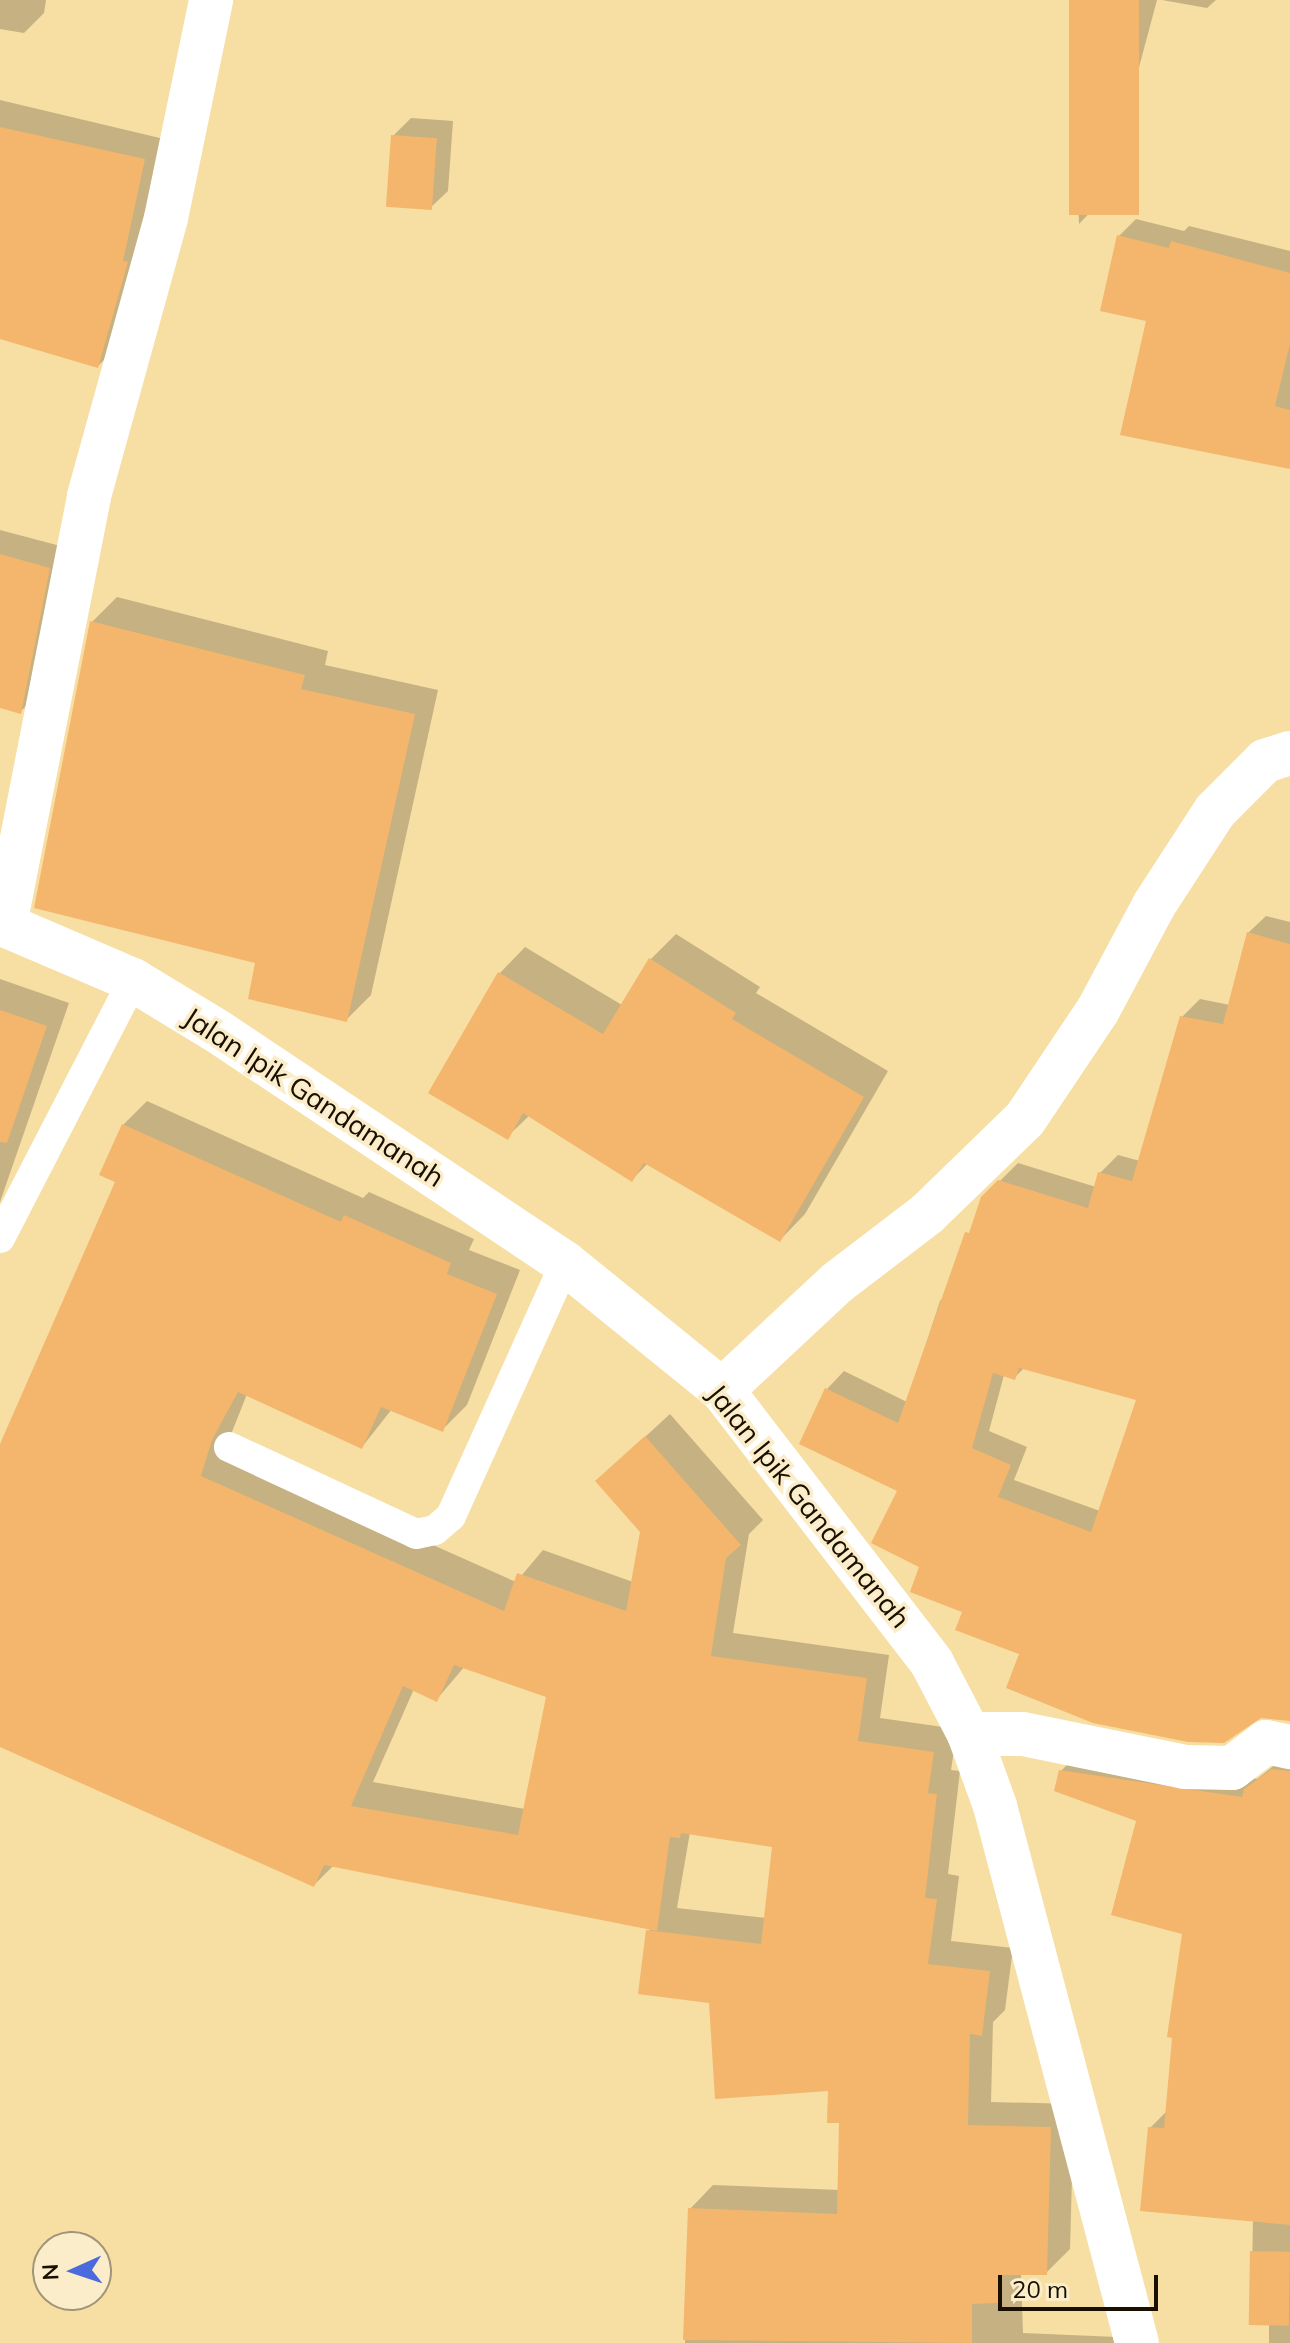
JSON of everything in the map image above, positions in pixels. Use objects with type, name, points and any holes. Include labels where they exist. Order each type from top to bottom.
[{"type":"street","points":[[2,924],[89,496],[166,218],[211,0]]},
{"type":"street","points":[[722,1390],[838,1282],[927,1214],[1025,1119],[1098,1010],[1154,905],[1215,811],[1265,761],[1290,753]]},
{"type":"street","name":"Jalan Ipik Gandamanah","points":[[2,924],[133,980],[565,1263],[722,1390],[932,1663],[969,1734],[995,1806],[1137,2343]]},
{"type":"street","points":[[969,1734],[1023,1734],[1185,1767],[1232,1768],[1266,1742],[1290,1747]]},
{"type":"lane","points":[[0,1238],[133,980]]},
{"type":"lane","points":[[229,1447],[416,1534],[435,1530],[451,1516],[565,1263]]},
{"type":"building","points":[[1069,0],[1139,0],[1139,215],[1069,215]]},
{"type":"building","points":[[0,127],[145,159],[123,261],[128,262],[98,368],[0,339]]},
{"type":"building","points":[[391,135],[437,138],[432,210],[386,207]]},
{"type":"building","points":[[1117,235],[1169,248],[1171,241],[1290,273],[1290,344],[1275,406],[1290,410],[1290,469],[1120,435],[1146,321],[1100,311]]},
{"type":"building","points":[[0,554],[50,568],[21,714],[0,708]]},
{"type":"building","points":[[90,621],[305,675],[301,689],[415,714],[347,1022],[248,999],[255,963],[34,908]]},
{"type":"building","points":[[1247,932],[1290,944],[1290,1721],[1261,1718],[1224,1743],[1188,1742],[1093,1723],[1006,1688],[1019,1654],[955,1630],[962,1612],[910,1592],[919,1567],[871,1543],[897,1491],[799,1444],[825,1388],[898,1423],[965,1232],[969,1233],[981,1197],[998,1180],[1088,1208],[1098,1172],[1132,1181],[1180,1016],[1223,1024]],"holes":[[[1019,1368],[1136,1400],[1091,1532],[998,1497],[1011,1465],[972,1448],[993,1373],[1015,1380]]]},
{"type":"building","points":[[649,958],[736,1013],[732,1019],[864,1097],[780,1242],[644,1163],[632,1182],[523,1113],[508,1140],[428,1093],[498,972],[603,1034]]},
{"type":"building","points":[[0,1010],[47,1026],[7,1143],[0,1142]]},
{"type":"building","points":[[122,1124],[341,1222],[344,1215],[451,1263],[447,1274],[497,1294],[443,1432],[381,1407],[362,1449],[238,1392],[212,1440],[201,1476],[504,1611],[517,1573],[626,1611],[640,1532],[595,1481],[645,1436],[741,1545],[726,1558],[711,1656],[867,1678],[858,1741],[934,1752],[928,1793],[937,1794],[925,1898],[937,1899],[928,1964],[990,1971],[982,2036],[970,2034],[968,2125],[1051,2127],[1047,2275],[998,2275],[998,2303],[972,2304],[972,2343],[683,2340],[688,2208],[837,2214],[839,2123],[827,2123],[828,2091],[715,2099],[709,2003],[638,1994],[646,1930],[761,1944],[772,1847],[681,1833],[680,1838],[670,1837],[657,1931],[324,1865],[314,1887],[0,1747],[0,1444],[115,1182],[99,1175]],"holes":[[[454,1665],[546,1697],[518,1835],[351,1806],[403,1686],[437,1702]]]},
{"type":"building","points":[[1272,1769],[1290,1771],[1290,2225],[1140,2211],[1148,2127],[1164,2128],[1172,2038],[1167,2037],[1182,1934],[1111,1915],[1136,1821],[1054,1791],[1059,1770],[1242,1797],[1244,1789]]},
{"type":"building","points":[[1250,2251],[1290,2252],[1289,2326],[1249,2325]]}]
